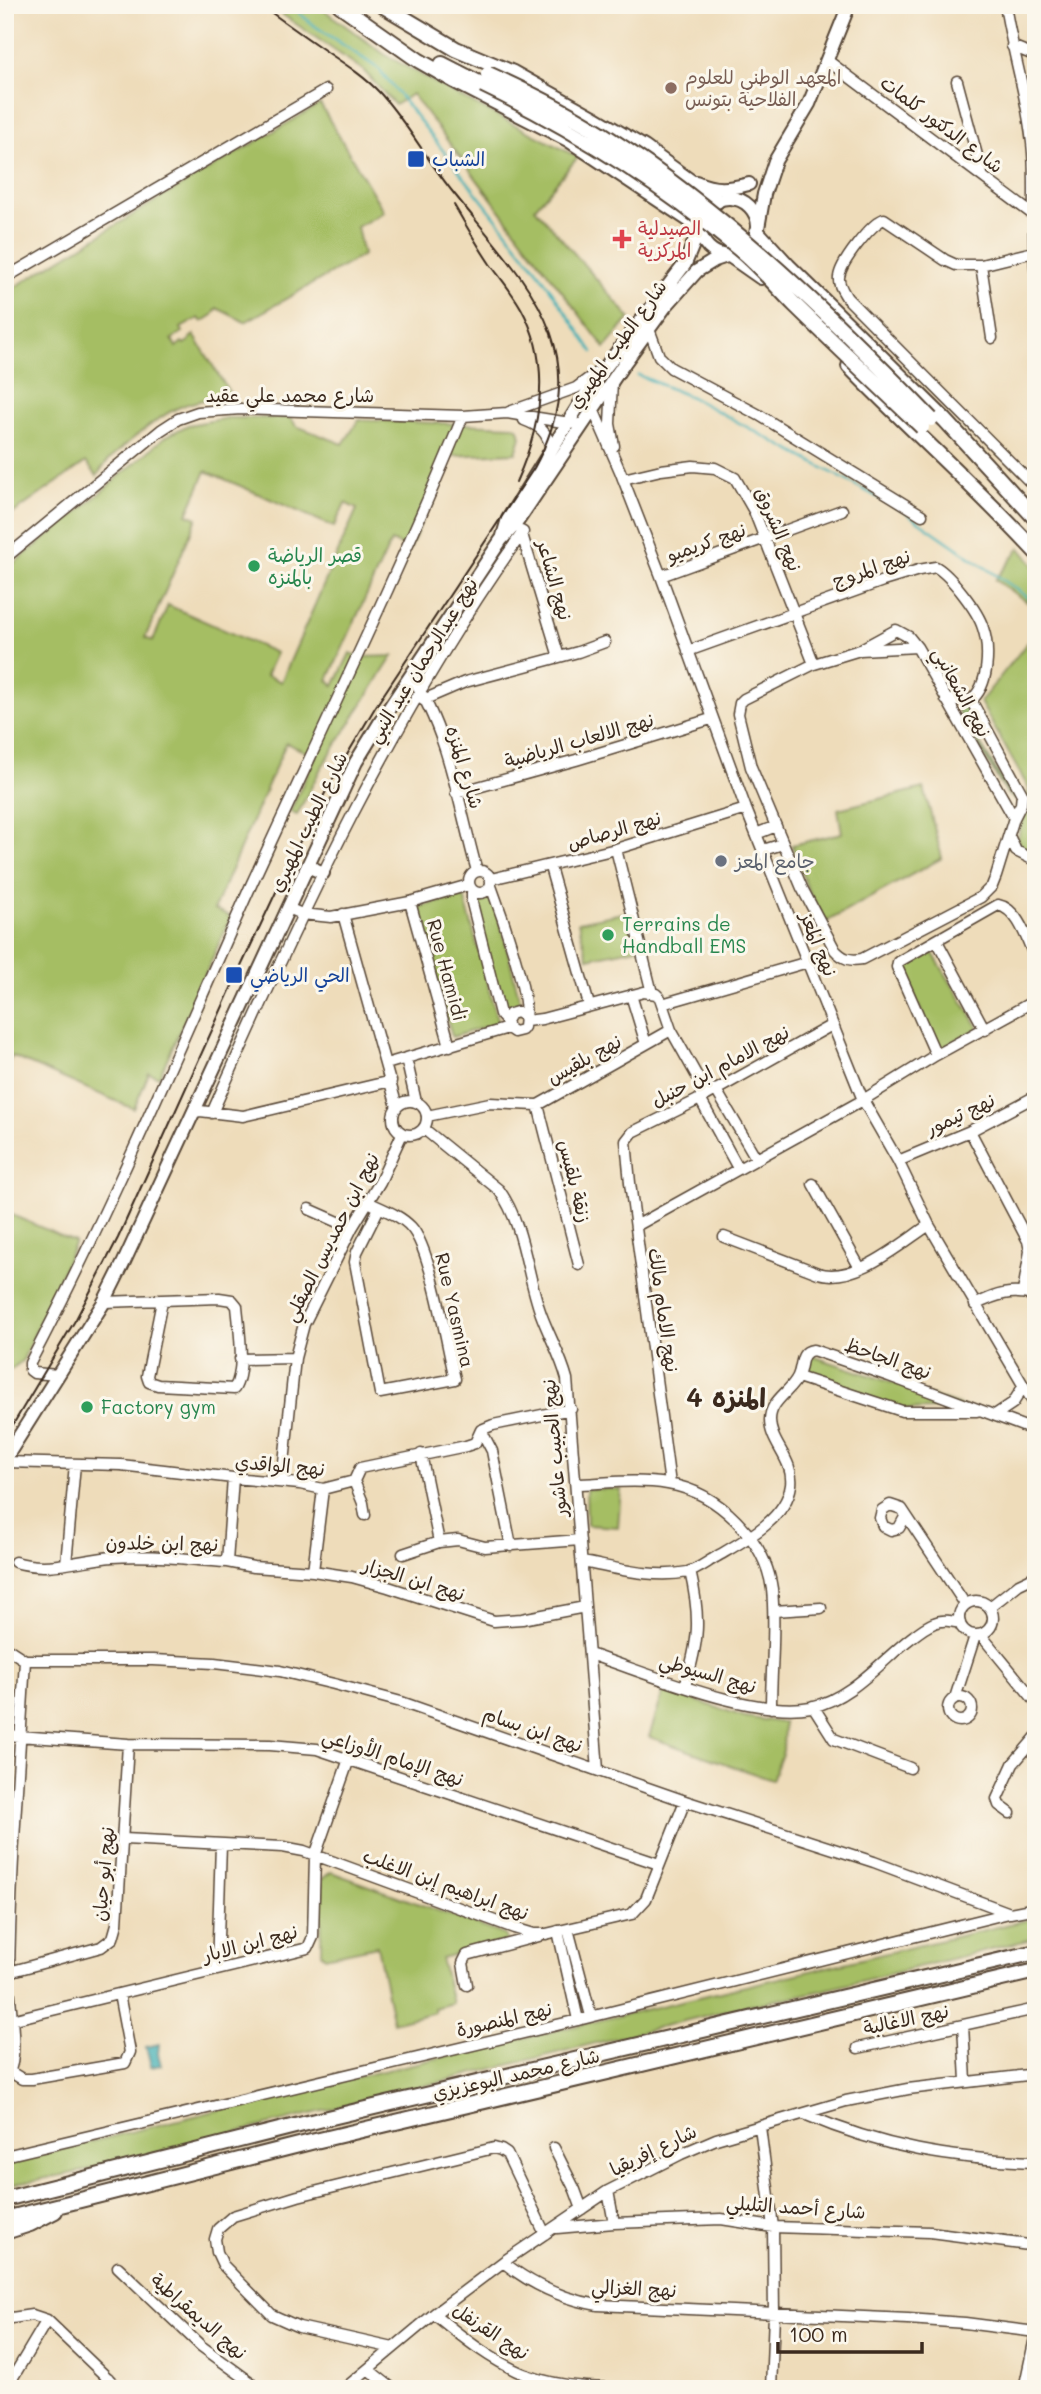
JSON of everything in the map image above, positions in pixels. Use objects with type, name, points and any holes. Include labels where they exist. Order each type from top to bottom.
[{"type":"highway","points":[[343,5],[384,32],[486,79]]},
{"type":"highway","points":[[343,5],[418,60],[568,139],[699,228]]},
{"type":"highway","points":[[371,5],[486,79],[610,153],[709,225],[757,264],[792,302],[1036,526]]},
{"type":"highway","points":[[382,5],[456,49],[513,74],[592,117],[721,200]]},
{"type":"highway","points":[[757,230],[788,266],[945,420],[1033,513]]},
{"type":"highway","points":[[729,256],[759,274],[901,421],[1036,552]]},
{"type":"highway","points":[[926,423],[1036,543]]},
{"type":"highway","name":"شارع محمد البوعزيزي","points":[[5,2197],[323,2119],[1036,1952]]},
{"type":"highway","name":"شارع محمد البوعزيزي","points":[[5,2219],[325,2139],[1036,1970]]},
{"type":"highway","points":[[5,2232],[50,2215],[66,2204]]},
{"type":"main road","points":[[699,228],[710,249],[729,256],[745,251],[752,245],[775,161],[803,116],[849,5]]},
{"type":"main road","points":[[515,525],[551,450],[592,386],[685,264],[703,214],[749,184],[775,161]]},
{"type":"main road","points":[[676,173],[713,189],[725,190],[749,184]]},
{"type":"main road","points":[[721,200],[736,199],[752,210],[757,230]]},
{"type":"main road","name":"شارع الطيب المهيري","points":[[5,1460],[104,1303],[152,1205],[356,762],[502,540],[649,329],[697,271],[715,260],[729,256]]},
{"type":"main road","points":[[308,866],[323,873]]},
{"type":"street","points":[[1005,5],[1012,46],[1031,100],[1035,215],[1033,252],[1036,277]]},
{"type":"street","points":[[1012,46],[1036,56]]},
{"type":"street","name":"شارع الدكتور كلمات","points":[[828,61],[1035,215]]},
{"type":"street","points":[[957,81],[982,175]]},
{"type":"street","points":[[5,278],[326,90]]},
{"type":"street","points":[[1033,252],[981,265],[951,263],[884,219],[873,226],[847,259],[839,281],[848,298],[1036,488]]},
{"type":"street","points":[[981,265],[992,338]]},
{"type":"street","points":[[649,329],[659,356],[671,368],[759,415],[922,515]]},
{"type":"street","points":[[504,413],[576,388],[604,367],[619,351]]},
{"type":"street","name":"نهج المعز","points":[[612,381],[610,424],[621,475]]},
{"type":"street","name":"نهج المعز","points":[[592,386],[593,409],[660,576],[746,809],[863,1100],[898,1161],[929,1225],[1036,1407]]},
{"type":"street","name":"شارع محمد علي عقيد","points":[[5,558],[161,430],[189,414],[241,409],[463,416],[504,413],[582,425]]},
{"type":"street","points":[[504,413],[536,425],[549,438],[551,450]]},
{"type":"street","points":[[58,1375],[34,1373],[30,1370],[30,1363],[67,1291],[145,1122],[401,561],[463,416]]},
{"type":"street","name":"نهج الشروق","points":[[621,475],[693,466],[724,471],[740,483],[766,539],[814,664]]},
{"type":"street","name":"نهج كريميو","points":[[660,576],[842,510]]},
{"type":"street","name":"نهج الشاعر","points":[[515,525],[559,657]]},
{"type":"street","name":"نهج عبدالرحمان عبد النبي","points":[[212,1114],[302,914],[374,771],[422,695],[515,525]]},
{"type":"street","name":"نهج المروج","points":[[688,651],[933,567],[939,569],[959,590],[984,630],[985,669],[981,689],[971,700]]},
{"type":"street","points":[[860,650],[896,630],[909,637],[917,647]]},
{"type":"street","points":[[422,695],[605,642]]},
{"type":"street","name":"نهج الشعانبي","points":[[776,826],[751,767],[738,714],[740,703],[814,664],[860,650],[917,647],[1014,818]]},
{"type":"street","name":"شارع المنزه","points":[[411,676],[440,737],[477,871]]},
{"type":"street","points":[[756,834],[776,826],[802,888],[835,950],[841,957],[852,961],[862,960],[981,897],[992,886],[1010,838],[1014,818],[1021,804],[1021,790],[971,700],[946,701]]},
{"type":"street","name":"نهج الالعاب الرياضية","points":[[456,793],[711,719]]},
{"type":"street","name":"نهج الرصاص","points":[[288,908],[302,914],[331,917],[471,887],[482,893],[491,883],[616,849],[746,809]]},
{"type":"street","points":[[1010,838],[1016,851],[1036,861]]},
{"type":"street","points":[[763,850],[783,844]]},
{"type":"street","points":[[616,849],[652,993]]},
{"type":"street","points":[[550,867],[589,1005]]},
{"type":"street","points":[[477,871],[483,871],[491,883],[513,953],[526,1008],[524,1027],[518,1032],[507,1024],[498,1010],[472,903],[470,877],[477,871]]},
{"type":"street","name":"Rue Hamidi","points":[[410,902],[450,1046]]},
{"type":"street","points":[[936,1055],[897,967],[898,962],[998,905],[1009,910],[1015,917],[1036,960]]},
{"type":"street","points":[[343,914],[391,1081],[397,1107],[393,1122],[402,1134],[418,1134],[424,1129],[427,1116],[424,1107],[409,1101],[397,1107]]},
{"type":"street","points":[[937,941],[985,1030]]},
{"type":"street","points":[[662,1004],[807,962]]},
{"type":"street","points":[[525,1019],[542,1019],[631,995],[652,993],[660,998],[671,1030],[703,1087],[700,1099],[738,1168]]},
{"type":"street","points":[[631,995],[646,1044]]},
{"type":"street","points":[[636,1226],[1036,1000]]},
{"type":"street","points":[[386,1064],[450,1046],[507,1024],[514,1013],[521,1014],[525,1019]]},
{"type":"street","name":"نهج الامام ابن حنبل","points":[[626,1141],[633,1132],[700,1099],[832,1025]]},
{"type":"street","name":"نهج بلقيس","points":[[427,1116],[490,1104],[538,1105],[671,1030]]},
{"type":"street","points":[[406,1058],[416,1102]]},
{"type":"street","points":[[195,1112],[243,1116],[391,1081]]},
{"type":"street","points":[[703,1087],[716,1090],[756,1158]]},
{"type":"street","name":"نهج تيمور","points":[[898,1161],[970,1131],[1036,1096]]},
{"type":"street","name":"زنقة بلقيس","points":[[538,1105],[579,1265]]},
{"type":"street","name":"نهج الحبيب عاشور","points":[[424,1129],[499,1190],[508,1202],[541,1316],[561,1356],[571,1409],[598,1770]]},
{"type":"street","points":[[970,1131],[1028,1241],[1030,1251],[1023,1293]]},
{"type":"street","name":"نهج ابن حمديس الصقلي","points":[[282,1482],[295,1358],[304,1324],[402,1134]]},
{"type":"street","name":"نهج الامام مالك","points":[[626,1141],[670,1484]]},
{"type":"street","points":[[813,1184],[860,1268]]},
{"type":"street","name":"Rue Yasmina","points":[[368,1202],[379,1208],[409,1225],[423,1247],[455,1379],[380,1393],[355,1262],[357,1252],[379,1208]]},
{"type":"street","points":[[309,1209],[352,1228]]},
{"type":"street","points":[[724,1237],[828,1276],[849,1273],[860,1268],[929,1225]]},
{"type":"street","points":[[975,1305],[995,1294],[1009,1292],[1036,1296]]},
{"type":"street","points":[[104,1303],[219,1298],[232,1300],[237,1306],[240,1359],[237,1386],[232,1390],[158,1385],[149,1382],[147,1376],[162,1301]]},
{"type":"street","name":"نهج الجاحظ","points":[[582,1562],[663,1574],[690,1571],[751,1536],[772,1519],[785,1501],[791,1486],[790,1466],[775,1440],[770,1419],[776,1402],[798,1377],[803,1355],[813,1350],[1036,1431]]},
{"type":"street","points":[[240,1359],[295,1358]]},
{"type":"street","name":"نهج الجاحظ","points":[[798,1377],[902,1411],[984,1411]]},
{"type":"street","points":[[995,1415],[1013,1404],[1023,1387]]},
{"type":"street","name":"نهج الواقدي","points":[[5,1460],[121,1465],[282,1482],[323,1489],[354,1481],[360,1468],[475,1443],[481,1430],[493,1425],[571,1409]]},
{"type":"street","points":[[481,1430],[492,1451],[510,1546]]},
{"type":"street","points":[[421,1454],[439,1542]]},
{"type":"street","points":[[66,1564],[75,1464]]},
{"type":"street","name":"نهج ابن خلدون","points":[[15,1562],[39,1567],[135,1556],[227,1562],[233,1478]]},
{"type":"street","points":[[354,1481],[365,1515]]},
{"type":"street","points":[[576,1484],[670,1484],[693,1492],[717,1506],[751,1536],[771,1585],[774,1611],[771,1708]]},
{"type":"street","points":[[313,1571],[323,1489]]},
{"type":"street","points":[[905,1517],[965,1604]]},
{"type":"street","points":[[403,1554],[439,1542],[461,1539],[477,1547],[579,1540]]},
{"type":"street","name":"نهج ابن الجزار","points":[[227,1562],[352,1577],[494,1621],[522,1619],[585,1607]]},
{"type":"street","points":[[685,1686],[696,1650],[698,1628],[690,1571]]},
{"type":"street","points":[[990,1607],[1019,1584],[1036,1576]]},
{"type":"street","points":[[955,1698],[978,1635],[992,1627],[994,1620],[990,1607],[978,1601],[965,1604]]},
{"type":"street","points":[[965,1604],[959,1616],[963,1629],[978,1635],[1036,1702]]},
{"type":"street","points":[[774,1611],[821,1608]]},
{"type":"street","name":"نهج السيوطي","points":[[589,1654],[752,1705],[771,1708],[813,1706],[849,1689],[934,1623],[944,1620],[960,1623]]},
{"type":"street","points":[[5,1647],[25,1660],[21,1738],[10,1825],[7,1997],[13,2058],[7,2071],[22,2079],[32,2079],[125,2063],[130,2052],[119,1994]]},
{"type":"street","name":"نهج ابن بسام","points":[[25,1660],[153,1660],[214,1663],[279,1671],[401,1702],[685,1801],[874,1862],[1010,1913],[1036,1909]]},
{"type":"street","points":[[813,1706],[834,1739],[910,1768]]},
{"type":"street","name":"نهج الإمام الأوزاعي","points":[[5,1735],[128,1744],[298,1746],[349,1759],[659,1864]]},
{"type":"street","points":[[1010,1813],[999,1805],[997,1799],[1013,1764],[1036,1737]]},
{"type":"street","name":"نهج أبو حيان","points":[[9,1972],[101,1947],[113,1938],[117,1924],[124,1839],[128,1744]]},
{"type":"street","name":"نهج ابن الابار","points":[[11,2020],[305,1949],[313,1937],[315,1856],[349,1759]]},
{"type":"street","name":"نهج ابراهيم إبن الاغلب","points":[[124,1839],[284,1847],[514,1928],[534,1934],[546,1934],[632,1914],[646,1899],[685,1801]]},
{"type":"street","points":[[217,1970],[221,1844]]},
{"type":"street","name":"نهج المنصورة","points":[[5,2156],[578,2020],[1010,1913]]},
{"type":"street","points":[[563,1930],[591,2016]]},
{"type":"street","points":[[563,1930],[578,2020]]},
{"type":"street","points":[[467,1985],[463,1963],[467,1955],[546,1934]]},
{"type":"street","name":"نهج الاغالبة","points":[[858,2048],[1036,2009]]},
{"type":"street","name":"نهج الاغالبة","points":[[963,2025],[965,2081]]},
{"type":"street","name":"شارع إفريقيا","points":[[344,2389],[434,2314],[503,2262],[608,2191],[681,2154],[716,2139],[871,2096],[965,2081],[1036,2074]]},
{"type":"street","points":[[804,2114],[841,2129],[920,2152],[1036,2162]]},
{"type":"street","points":[[760,2127],[773,2227],[771,2389]]},
{"type":"street","points":[[393,2348],[299,2327],[272,2315],[223,2265],[215,2238],[218,2229],[233,2216],[298,2196],[494,2148],[507,2154],[549,2231]]},
{"type":"street","points":[[554,2148],[582,2208]]},
{"type":"street","points":[[608,2191],[614,2223]]},
{"type":"street","name":"شارع أحمد التليلي","points":[[549,2231],[614,2223],[721,2219],[773,2227],[930,2232],[1036,2246]]},
{"type":"street","name":"نهج الغزالي","points":[[503,2262],[539,2287],[580,2302],[598,2305],[965,2323],[1036,2332]]},
{"type":"street","name":"نهج الديمقراطية","points":[[118,2267],[201,2346],[260,2389]]},
{"type":"street","name":"نهج القرنفل","points":[[434,2314],[459,2335],[527,2375],[565,2384],[654,2389]]},
{"type":"street","points":[[5,2319],[32,2315],[47,2320],[119,2389]]},
{"type":"street","points":[[6,2389],[47,2320]]},
{"type":"street","points":[[1024,2389],[1036,2332]]},
{"type":"street","points":[[369,2370],[393,2389]]},
{"type":"street","points":[[524,2389],[527,2375]]},
{"type":"street","points":[[101,2389],[108,2378]]},
{"type":"green space","points":[[275,5],[317,5],[384,54],[578,157],[535,208],[630,318],[605,348],[412,94],[395,105],[363,70],[283,15]]},
{"type":"green space","points":[[320,104],[384,212],[357,227],[363,255],[245,322],[217,308],[213,315],[202,322],[199,318],[181,328],[183,332],[172,339],[176,347],[194,335],[232,397],[201,400],[176,408],[130,441],[108,461],[97,476],[86,462],[5,519],[5,293]]},
{"type":"green space","points":[[228,418],[291,418],[296,426],[343,444],[359,420],[514,426],[519,429],[521,437],[516,453],[449,456],[410,549],[391,541],[328,680],[334,686],[350,653],[361,657],[393,656],[320,770],[297,815],[290,812],[315,756],[286,743],[214,909],[231,917],[159,1077],[149,1073],[134,1109],[12,1056],[5,1069],[5,570],[65,523],[165,437],[188,425]],"holes":[[[206,471],[334,527],[345,503],[357,509],[281,682],[266,675],[276,653],[168,605],[153,641],[145,638],[197,518],[187,514]]]},
{"type":"green space","points":[[1020,548],[1036,568],[1036,608],[995,580]]},
{"type":"green space","points":[[1036,632],[1036,848],[1030,852],[1021,847],[1018,837],[1029,789],[980,702]]},
{"type":"green space","points":[[961,704],[966,704],[972,712],[965,719],[1011,794],[1019,793],[1016,800],[1007,794],[958,713]]},
{"type":"green space","points":[[924,788],[942,858],[826,922],[807,888],[792,845],[842,833],[838,809]]},
{"type":"green space","points":[[464,896],[498,1023],[452,1037],[418,907]]},
{"type":"green space","points":[[494,897],[523,1013],[504,1016],[473,901],[479,903]]},
{"type":"green space","name":"Terrains de Handball EMS","points":[[628,912],[637,948],[588,958],[578,922]]},
{"type":"green space","points":[[932,952],[979,1028],[938,1050],[902,968]]},
{"type":"green space","points":[[5,1212],[75,1242],[23,1360],[5,1371]]},
{"type":"green space","points":[[812,1356],[967,1408],[903,1410],[809,1377],[803,1370],[807,1358]]},
{"type":"green space","points":[[586,1489],[621,1489],[618,1527],[587,1525]]},
{"type":"green space","points":[[664,1690],[745,1717],[784,1723],[783,1751],[772,1780],[649,1737]]},
{"type":"green space","points":[[331,1872],[505,1935],[507,1941],[441,1958],[452,2003],[434,2008],[435,2012],[393,2023],[377,1946],[325,1957],[321,1953],[322,1879]]},
{"type":"green space","points":[[1036,1918],[1036,1938],[820,1991],[728,2010],[79,2172],[5,2186],[5,2163],[255,2101]]},
{"type":"water","points":[[159,2044],[161,2065],[151,2067],[146,2047]]},
{"type":"waterway","points":[[295,5],[300,14],[315,26],[379,69],[540,274],[593,352]]},
{"type":"waterway","points":[[638,375],[691,397],[905,512],[1029,598],[1036,611]]},
{"type":"tram line","points":[[5,1438],[76,1319],[118,1238],[308,824],[376,706],[534,468],[552,426],[559,388],[556,353],[546,320],[529,289],[446,184],[390,105],[363,77],[261,5]]},
{"type":"tram line","points":[[454,205],[485,257],[521,308],[537,351],[540,373],[537,417],[516,482]]},
{"type":"place","name":"المعهد الوطني للعلوم الفلاحية بتونس","points":[[671,88]]},
{"type":"place","name":"الشباب","points":[[416,159]]},
{"type":"place","name":"الصيدلية المركزية","points":[[622,239]]},
{"type":"place","name":"قصر الرياضة بالمنزه","points":[[254,566]]},
{"type":"place","name":"جامع المعز","points":[[721,861]]},
{"type":"place","name":"Terrains de Handball EMS","points":[[608,935]]},
{"type":"place","name":"الحي الرياضي","points":[[234,975]]},
{"type":"place","name":"Factory gym","points":[[87,1407]]},
{"type":"district","name":"المنزه 4","points":[[726,1398]]}]
